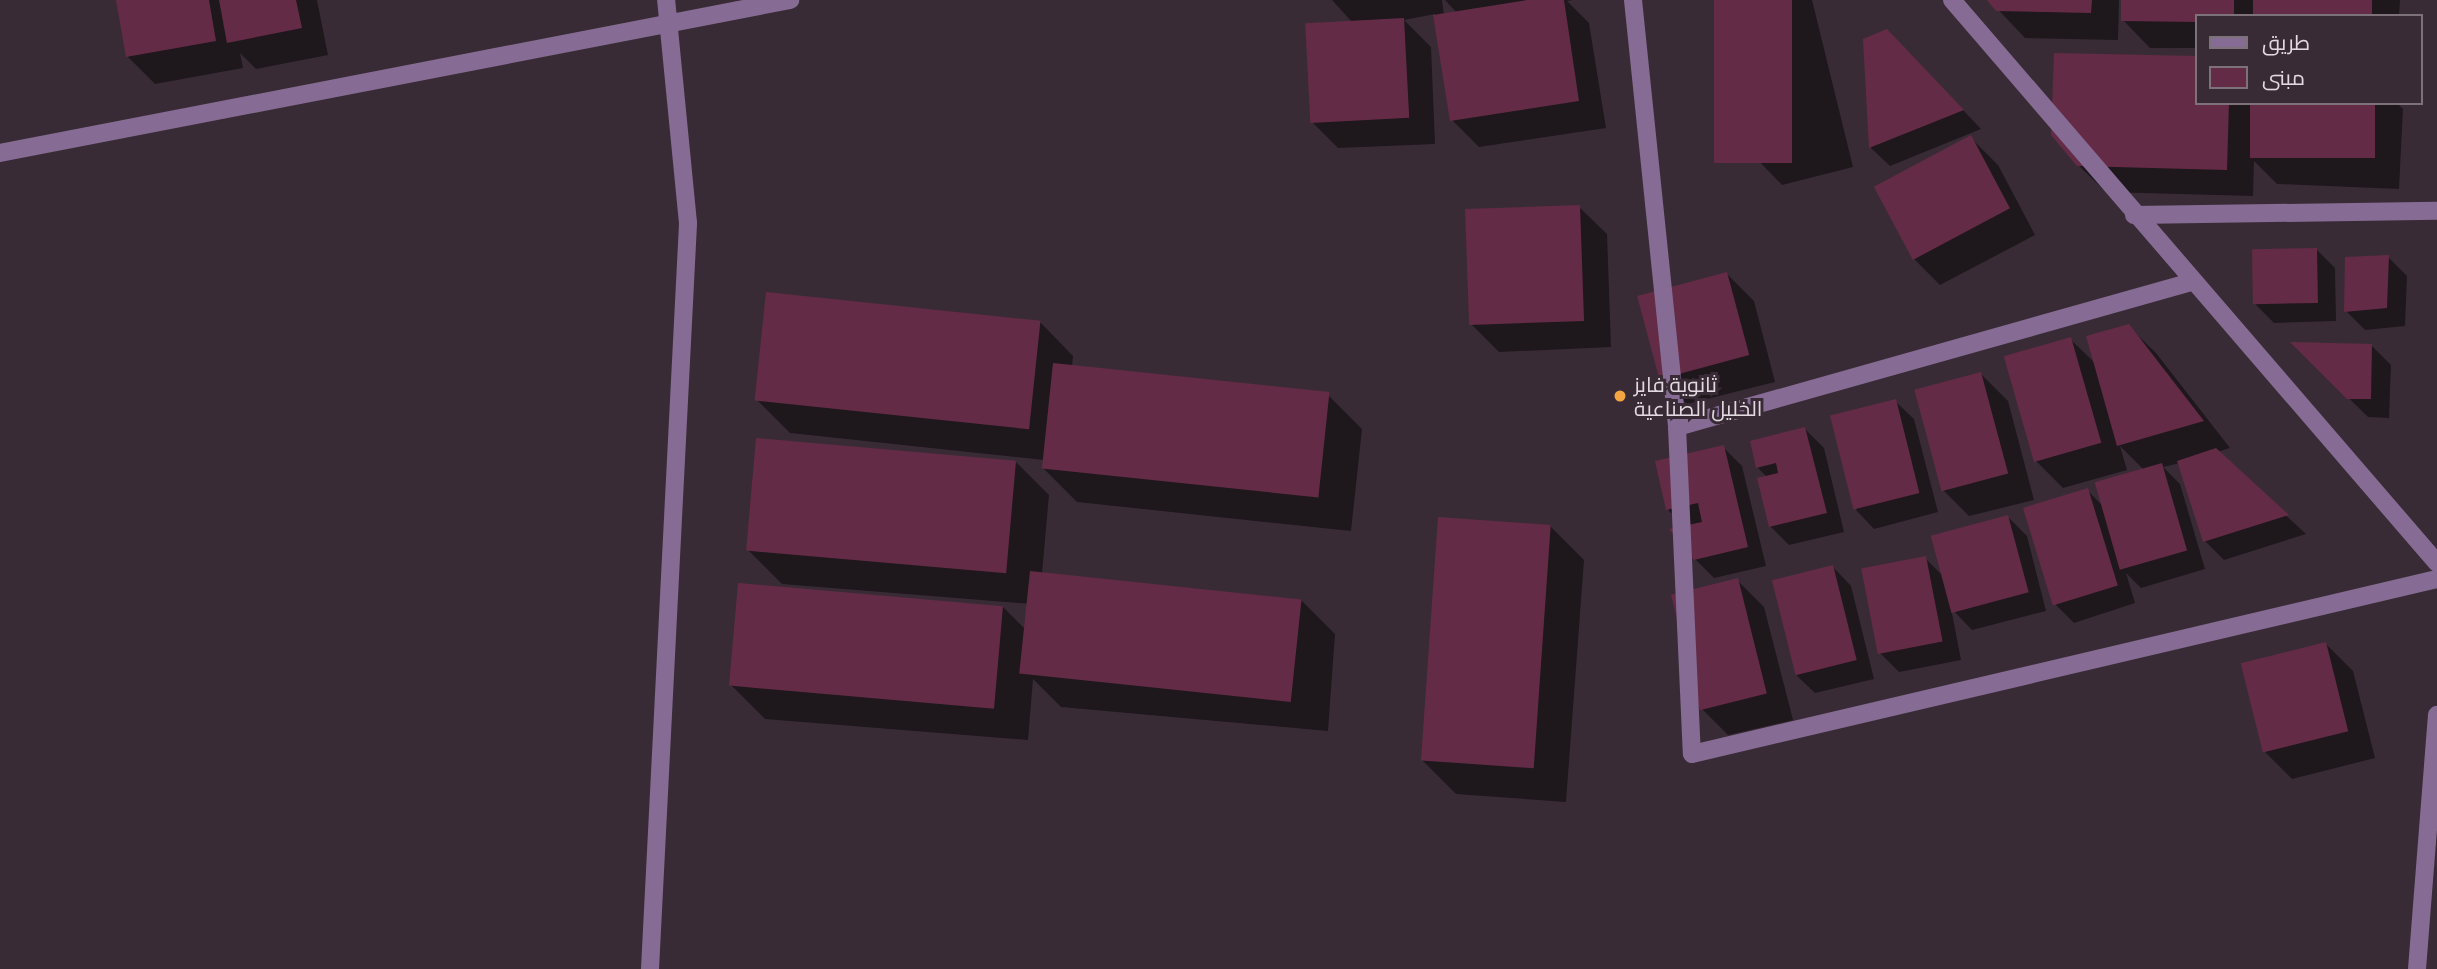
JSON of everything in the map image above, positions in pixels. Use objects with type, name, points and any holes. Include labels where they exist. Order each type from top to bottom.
[{"type":"street","points":[[650,969],[688,223],[672,24],[666,0]]},
{"type":"street","points":[[0,153],[790,0]]},
{"type":"street","points":[[1633,0],[1677,426],[1692,754],[2437,579]]},
{"type":"street","points":[[1952,0],[2191,282],[2437,563]]},
{"type":"street","points":[[2134,215],[2437,211]]},
{"type":"street","points":[[1677,426],[2191,282]]},
{"type":"street","points":[[2417,969],[2437,715]]},
{"type":"building","points":[[116,0],[209,0],[216,41],[126,57]]},
{"type":"building","points":[[219,0],[296,0],[302,28],[227,43]]},
{"type":"building","points":[[1527,0],[1564,0],[1579,101],[1450,121],[1433,15]]},
{"type":"building","points":[[1714,0],[1792,0],[1792,163],[1714,163]]},
{"type":"building","points":[[1987,0],[2092,0],[2091,13],[1996,11]]},
{"type":"building","points":[[2121,0],[2234,0],[2234,14],[2196,14],[2196,22],[2121,21]]},
{"type":"building","points":[[2253,0],[2372,0],[2372,14],[2253,14]]},
{"type":"building","points":[[1404,18],[1409,118],[1310,123],[1305,23]]},
{"type":"building","points":[[1887,29],[1964,110],[1869,148],[1863,39]]},
{"type":"building","points":[[2054,53],[2196,56],[2196,105],[2229,105],[2227,170],[2077,166],[2051,135]]},
{"type":"building","points":[[2250,105],[2375,105],[2375,158],[2250,158]]},
{"type":"building","points":[[1971,135],[2010,208],[1913,260],[1874,187]]},
{"type":"building","points":[[1580,205],[1584,321],[1469,325],[1465,209]]},
{"type":"building","points":[[2317,248],[2318,303],[2253,304],[2252,249]]},
{"type":"building","points":[[2389,255],[2387,308],[2344,312],[2345,257]]},
{"type":"building","points":[[1727,272],[1749,355],[1659,379],[1637,296]]},
{"type":"building","points":[[766,292],[1040,321],[1029,429],[755,400]]},
{"type":"building","points":[[2129,324],[2204,421],[2117,446],[2086,336]]},
{"type":"building","points":[[2071,337],[2101,443],[2034,462],[2004,356]]},
{"type":"building","points":[[2290,342],[2372,344],[2371,399],[2347,399]]},
{"type":"building","points":[[1053,363],[1329,392],[1318,497],[1042,468]]},
{"type":"building","points":[[1981,372],[2008,473],[1942,491],[1914,390]]},
{"type":"building","points":[[1896,399],[1919,493],[1853,510],[1830,415]]},
{"type":"building","points":[[1805,427],[1827,513],[1769,527],[1757,478],[1778,473],[1776,463],[1756,468],[1750,441]]},
{"type":"building","points":[[756,438],[1016,461],[1006,573],[746,551]]},
{"type":"building","points":[[1724,445],[1748,547],[1694,560],[1669,529],[1702,522],[1698,503],[1666,510],[1655,461]]},
{"type":"building","points":[[2216,448],[2289,515],[2203,542],[2177,461]]},
{"type":"building","points":[[2162,463],[2187,550],[2120,570],[2095,482]]},
{"type":"building","points":[[2088,488],[2118,586],[2053,605],[2023,508]]},
{"type":"building","points":[[2008,515],[2029,592],[1951,613],[1931,536]]},
{"type":"building","points":[[1438,517],[1551,525],[1534,768],[1421,760]]},
{"type":"building","points":[[1926,556],[1943,641],[1878,654],[1861,569]]},
{"type":"building","points":[[1833,565],[1857,660],[1796,675],[1772,580]]},
{"type":"building","points":[[1030,571],[1302,600],[1291,702],[1019,673]]},
{"type":"building","points":[[1738,578],[1767,693],[1700,710],[1671,595]]},
{"type":"building","points":[[738,583],[1003,606],[994,709],[729,686]]},
{"type":"building","points":[[2326,642],[2348,731],[2263,753],[2241,663]]},
{"type":"place","name":"ثانوية فايز الخليل الصناعية","points":[[1620,396]]}]
